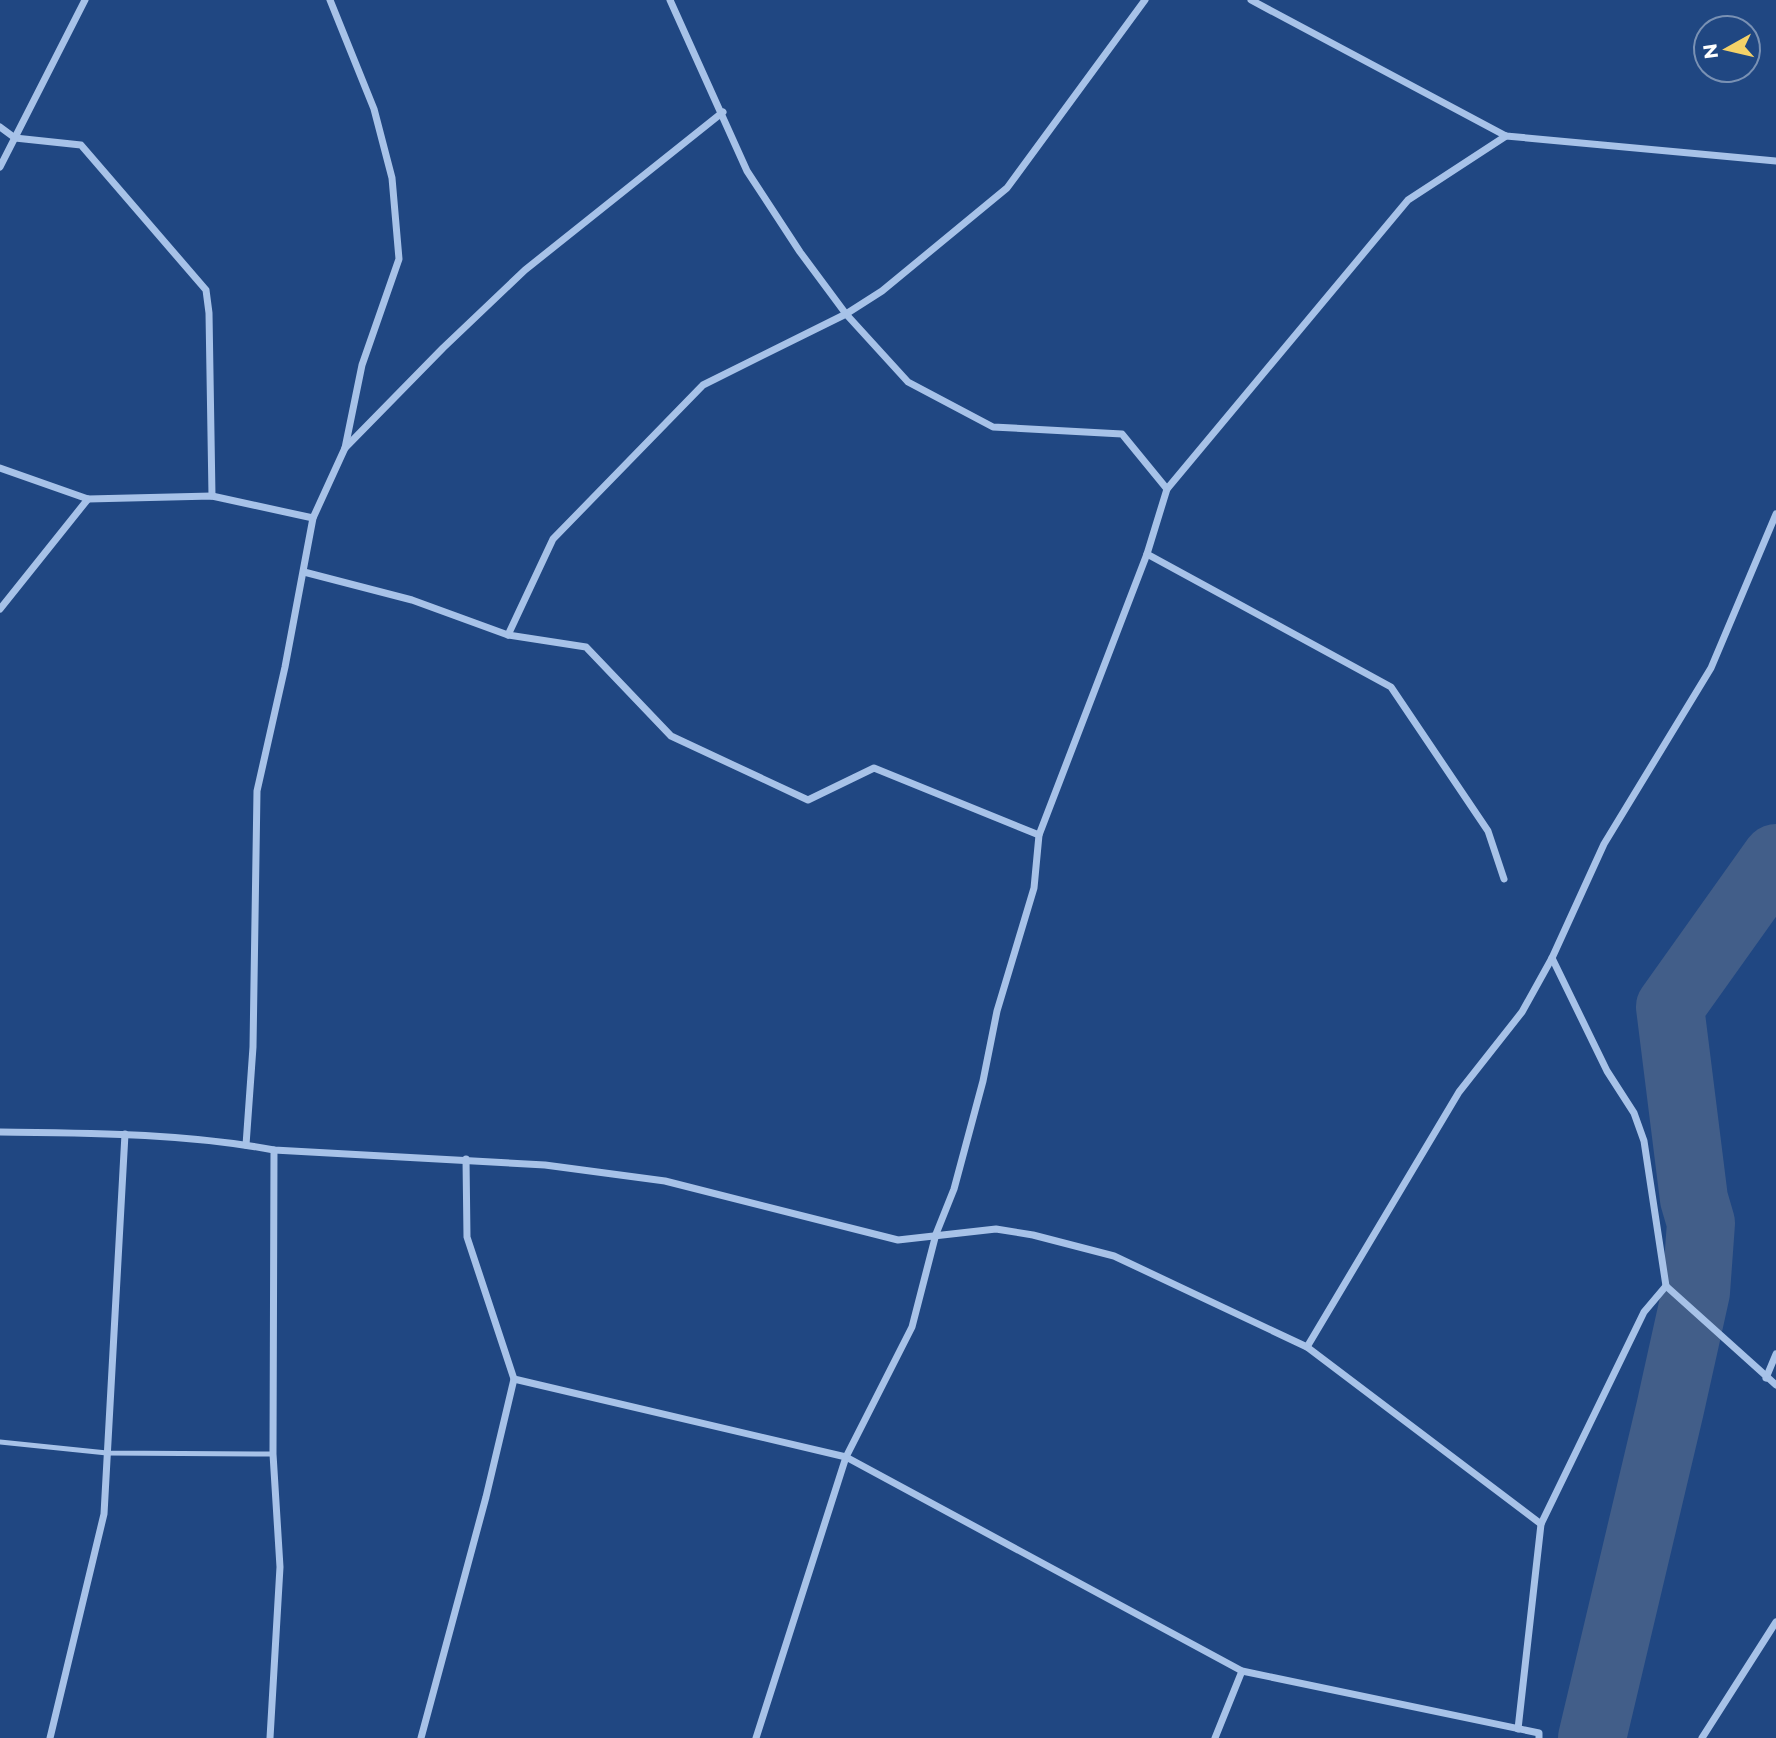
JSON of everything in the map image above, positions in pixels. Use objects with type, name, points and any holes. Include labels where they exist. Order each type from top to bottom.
[{"type":"street","points":[[0,167],[85,0]]},
{"type":"street","points":[[246,1145],[253,1047],[257,791],[313,518],[345,448],[362,365],[399,259],[392,178],[374,109],[330,0]]},
{"type":"street","points":[[670,0],[723,112],[747,171],[800,252],[846,314],[908,382],[993,427],[1122,434],[1167,489]]},
{"type":"street","points":[[508,635],[553,539],[703,385],[846,314],[882,291],[1007,188],[1146,0]]},
{"type":"street","points":[[1251,0],[1506,136],[1776,161]]},
{"type":"street","points":[[345,448],[443,348],[525,270],[723,112]]},
{"type":"street","points":[[0,127],[15,138],[81,145],[206,290],[209,313],[212,496]]},
{"type":"street","points":[[756,1738],[846,1457],[912,1327],[936,1234],[954,1189],[998,1011],[1034,888],[1039,835],[1147,554],[1167,489],[1408,200],[1506,136]]},
{"type":"street","points":[[0,468],[88,499],[212,496],[313,518]]},
{"type":"street","points":[[0,609],[88,499]]},
{"type":"street","points":[[1307,1347],[1459,1092],[1522,1012],[1552,958],[1604,844],[1712,668],[1776,513]]},
{"type":"street","points":[[1147,554],[1391,687],[1488,831],[1504,879]]},
{"type":"street","points":[[304,572],[412,600],[508,635],[586,647],[671,736],[808,800],[874,768],[1039,835]]},
{"type":"street","points":[[1552,958],[1607,1071],[1634,1112],[1644,1140],[1666,1286],[1776,1385]]},
{"type":"street","points":[[0,1132],[125,1134],[274,1150],[545,1164],[665,1181],[898,1240],[996,1229],[1033,1235],[1114,1256],[1307,1347],[1541,1524]]},
{"type":"street","points":[[50,1738],[104,1514],[125,1134]]},
{"type":"street","points":[[270,1738],[280,1567],[273,1454],[274,1150]]},
{"type":"street","points":[[421,1738],[483,1509],[514,1379],[467,1237],[466,1159]]},
{"type":"street","points":[[1518,1729],[1541,1524],[1644,1312],[1666,1286]]},
{"type":"street","points":[[1766,1378],[1776,1354]]},
{"type":"street","points":[[514,1379],[846,1457],[1242,1671],[1539,1733],[1539,1738]]},
{"type":"street","points":[[1702,1738],[1776,1622]]},
{"type":"street","points":[[1215,1738],[1242,1671]]},
{"type":"lane","points":[[0,1442],[107,1453],[273,1454]]},
{"type":"waterway","points":[[1592,1738],[1696,1292],[1701,1223],[1694,1199],[1670,1007],[1776,858]]}]
